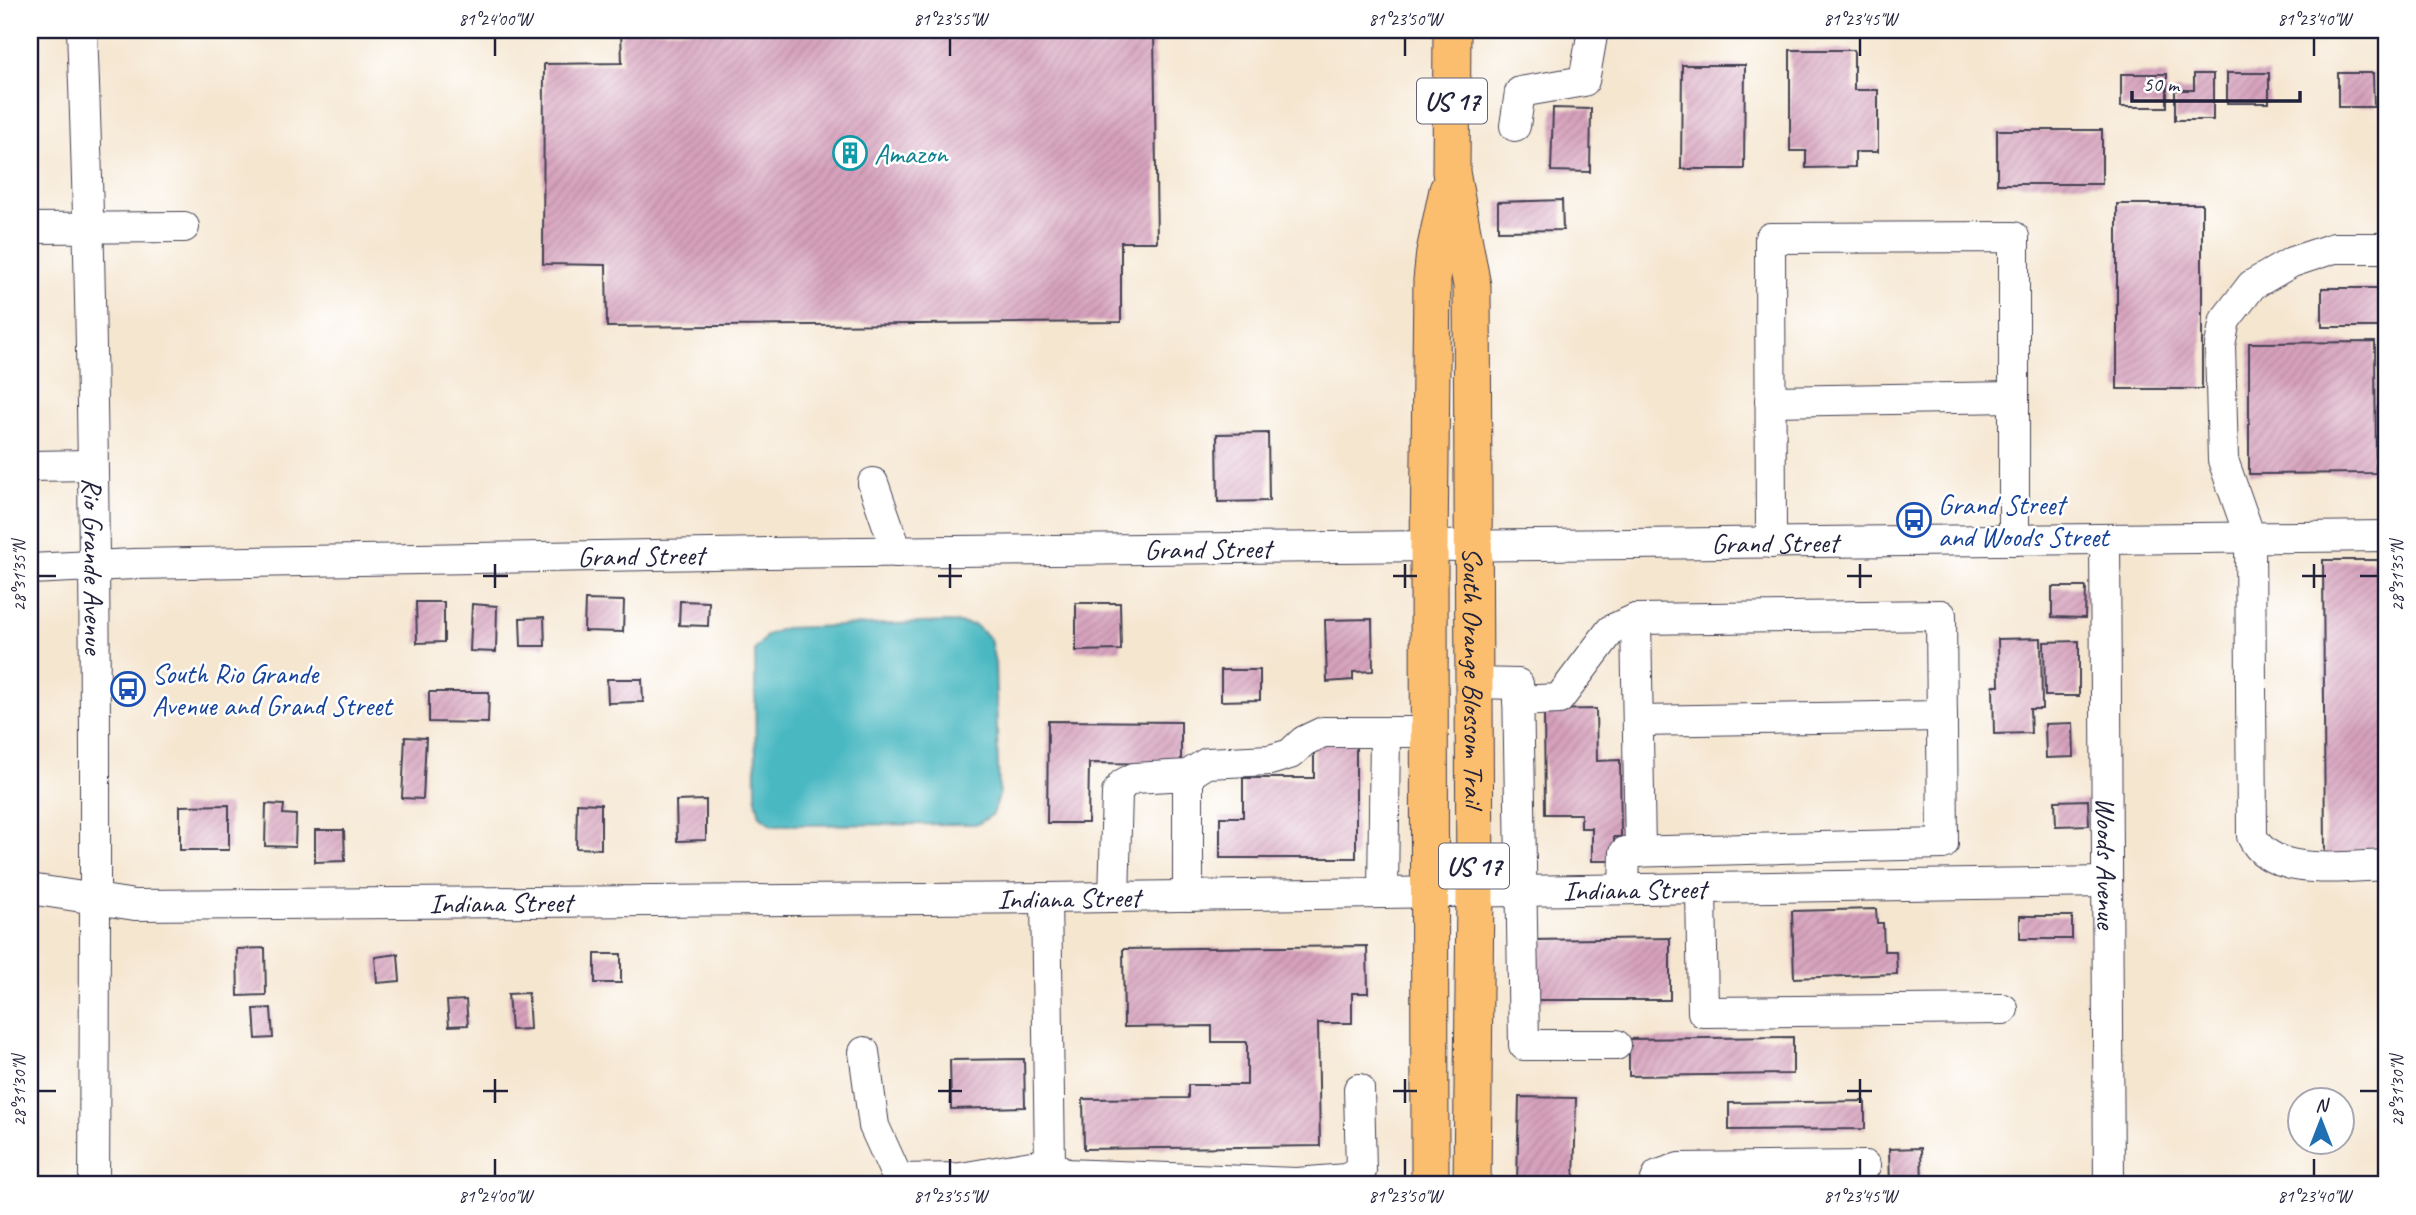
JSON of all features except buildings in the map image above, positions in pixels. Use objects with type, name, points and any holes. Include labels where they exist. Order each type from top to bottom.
[{"type":"main road","name":"South Orange Blossom Trail","points":[[1452,30],[1451,172],[1472,286],[1475,891],[1472,1185]]},
{"type":"main road","name":"South Orange Blossom Trail","points":[[1430,1185],[1429,546],[1432,281],[1451,172]]},
{"type":"street","name":"Rio Grande Avenue","points":[[82,30],[89,228],[93,566],[94,1185]]},
{"type":"street","points":[[1515,126],[1520,92],[1584,81],[1594,30]]},
{"type":"street","points":[[30,228],[184,228]]},
{"type":"street","points":[[1771,543],[1770,238],[2014,237],[2014,540]]},
{"type":"street","points":[[2386,248],[2334,248],[2292,262],[2252,285],[2225,320],[2220,345],[2223,460],[2250,537],[2252,836],[2258,848],[2272,858],[2305,867],[2386,865]]},
{"type":"street","points":[[1770,401],[2014,397]]},
{"type":"street","points":[[30,466],[91,466]]},
{"type":"street","points":[[873,482],[897,552]]},
{"type":"street","name":"Grand Street","points":[[30,569],[897,552],[2386,536]]},
{"type":"street","name":"Woods Avenue","points":[[2105,539],[2109,1185]]},
{"type":"street","points":[[1518,701],[1559,699],[1611,630],[1636,619],[1941,615],[1943,844],[1625,852],[1624,889]]},
{"type":"street","points":[[1636,619],[1640,852]]},
{"type":"street","points":[[1473,683],[1517,684],[1524,1045],[1616,1045]]},
{"type":"street","points":[[1638,721],[1942,716]]},
{"type":"street","points":[[1114,897],[1117,793],[1123,784],[1134,778],[1188,775],[1207,763],[1270,760],[1290,754],[1304,741],[1323,732],[1429,732]]},
{"type":"street","points":[[1383,893],[1385,732]]},
{"type":"street","points":[[1188,775],[1188,896]]},
{"type":"street","name":"Indiana Street","points":[[30,889],[95,900],[149,905],[1046,898],[2108,882]]},
{"type":"street","points":[[1700,888],[1703,1012],[2003,1009]]},
{"type":"street","points":[[1046,898],[1050,1164]]},
{"type":"street","points":[[864,1052],[874,1126],[898,1179],[961,1178],[1050,1164],[1065,1174],[1297,1183],[1346,1180],[1361,1171],[1359,1089]]},
{"type":"street","points":[[1654,1185],[1658,1175],[1679,1168],[1865,1166]]},
{"type":"water","points":[[948,622],[975,625],[990,639],[995,663],[999,796],[993,814],[978,824],[772,825],[760,816],[756,799],[755,650],[767,635],[784,628]]},
{"type":"place","name":"Amazon","points":[[850,153]]},
{"type":"place","name":"Grand Street and Woods Street","points":[[1914,520]]},
{"type":"place","name":"South Rio Grande Avenue and Grand Street","points":[[128,689]]}]
